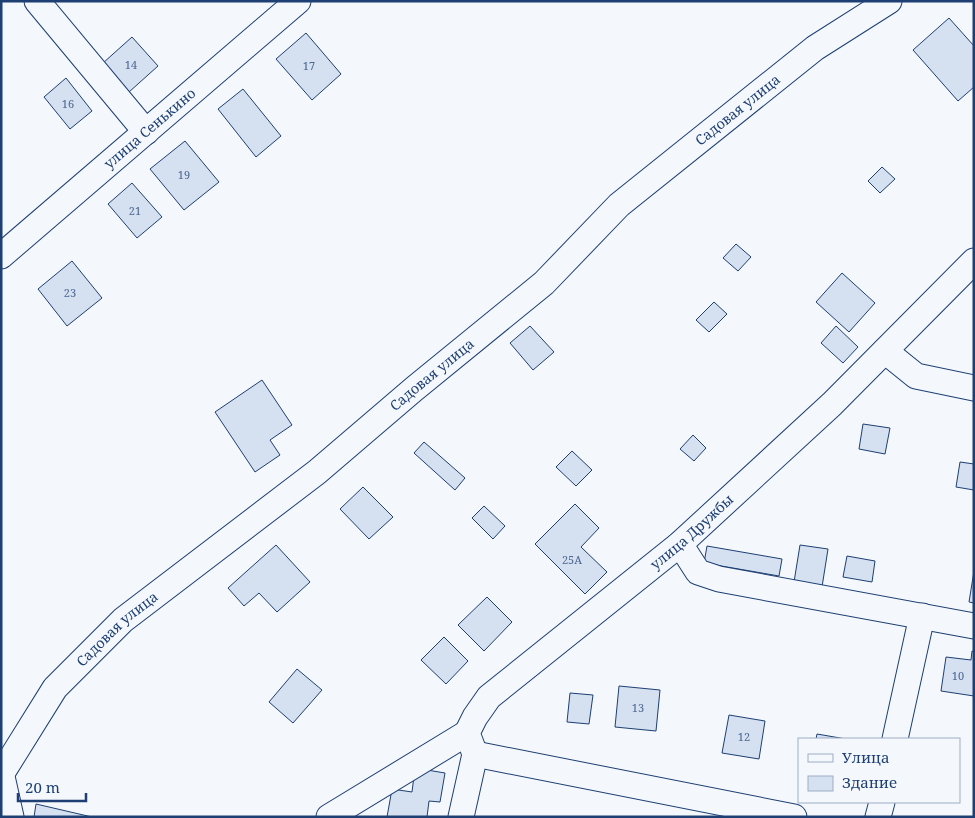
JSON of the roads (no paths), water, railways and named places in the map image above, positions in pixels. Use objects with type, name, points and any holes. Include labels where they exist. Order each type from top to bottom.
[{"type":"street","points":[[37,1],[146,132]]},
{"type":"street","name":"улица Сенькино","points":[[1,256],[298,1]]},
{"type":"street","name":"Садовая улица","points":[[2,772],[55,688],[123,620],[317,472],[414,389],[544,283],[619,205],[815,48],[889,1]]},
{"type":"street","name":"улица Дружбы","points":[[461,817],[475,717],[489,697],[680,544],[832,404],[974,261]]},
{"type":"street","points":[[885,351],[916,376],[974,388]]},
{"type":"street","points":[[680,544],[698,572],[719,579],[974,626]]},
{"type":"street","points":[[895,738],[922,616]]},
{"type":"street","points":[[329,817],[471,744],[794,817]]},
{"type":"street","points":[[2,772],[11,817]]},
{"type":"street","points":[[878,817],[882,803]]}]
